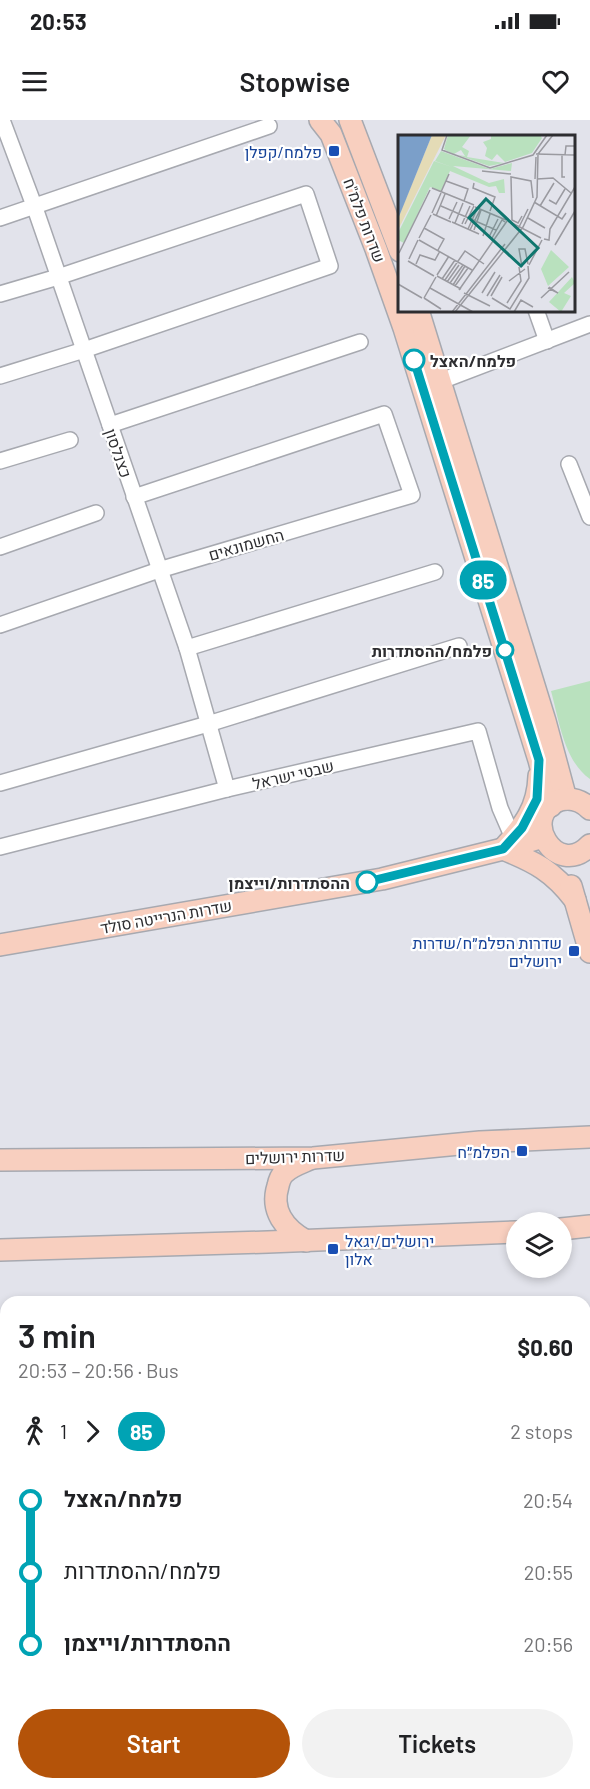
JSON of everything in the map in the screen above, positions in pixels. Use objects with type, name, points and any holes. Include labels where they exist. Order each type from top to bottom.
[{"type":"street","name":"כצנלסון","points":[[2,120],[35,208],[186,648],[227,789]]},
{"type":"street","name":"שדרות פלמ\"ח","points":[[320,120],[331,134],[398,311]]},
{"type":"street","name":"שדרות פלמ\"ח","points":[[350,120],[398,248]]},
{"type":"street","points":[[0,218],[35,208],[269,126]]},
{"type":"street","points":[[0,294],[58,277],[306,194],[330,266],[84,350],[0,376]]},
{"type":"street","name":"שדרות פלמ\"ח","points":[[398,312],[539,760],[559,802]]},
{"type":"street","points":[[419,312],[545,721],[569,777],[579,789],[590,794]]},
{"type":"street","points":[[537,312],[548,341]]},
{"type":"street","points":[[441,381],[590,324]]},
{"type":"street","points":[[110,425],[360,342]]},
{"type":"street","name":"החשמונאים","points":[[0,625],[159,570],[412,495],[384,414],[134,497]]},
{"type":"street","points":[[0,461],[70,440]]},
{"type":"street","points":[[569,464],[590,517]]},
{"type":"street","points":[[0,547],[96,513]]},
{"type":"street","points":[[186,648],[435,572]]},
{"type":"street","points":[[0,783],[208,724],[459,646]]},
{"type":"street","points":[[545,721],[559,802]]},
{"type":"street","name":"שבטי ישראל","points":[[0,848],[227,789],[478,731],[508,844]]},
{"type":"street","points":[[539,760],[537,799],[522,828],[508,844],[545,868],[558,879],[575,900]]},
{"type":"street","points":[[590,809],[578,800],[559,802],[542,820],[543,837],[546,843],[558,853],[566,869],[590,952]]},
{"type":"street","name":"שדרות הנרייטה סולד","points":[[0,945],[382,879],[508,844],[543,837]]},
{"type":"street","points":[[558,853],[572,855],[580,853],[590,845]]},
{"type":"street","name":"שדרות ירושלים","points":[[0,1160],[313,1158],[480,1142],[590,1137]]},
{"type":"street","points":[[306,1240],[292,1233],[283,1223],[276,1210],[275,1197],[284,1173],[293,1166],[313,1158]]},
{"type":"street","points":[[572,1228],[590,1226]]},
{"type":"street","points":[[0,1250],[506,1232]]},
{"type":"green space","points":[[590,681],[590,779],[581,771],[568,751],[551,691]]},
{"type":"bus line","name":"85","points":[[367,882],[503,849],[522,828],[537,799],[539,778],[539,760],[414,360]]},
{"type":"place","name":"פלמח/קפלן","points":[[334,151]]},
{"type":"place","name":"פלמח/האצל","points":[[414,360]]},
{"type":"place","name":"פלמח/ההסתדרות","points":[[505,650]]},
{"type":"place","name":"ההסתדרות/וייצמן","points":[[367,882]]},
{"type":"place","name":"שדרות הפלמ״ח/שדרות ירושלים","points":[[574,951]]},
{"type":"place","name":"הפלמ״ח","points":[[522,1151]]},
{"type":"place","name":"ירושלים/יגאל אלון","points":[[333,1249]]}]
